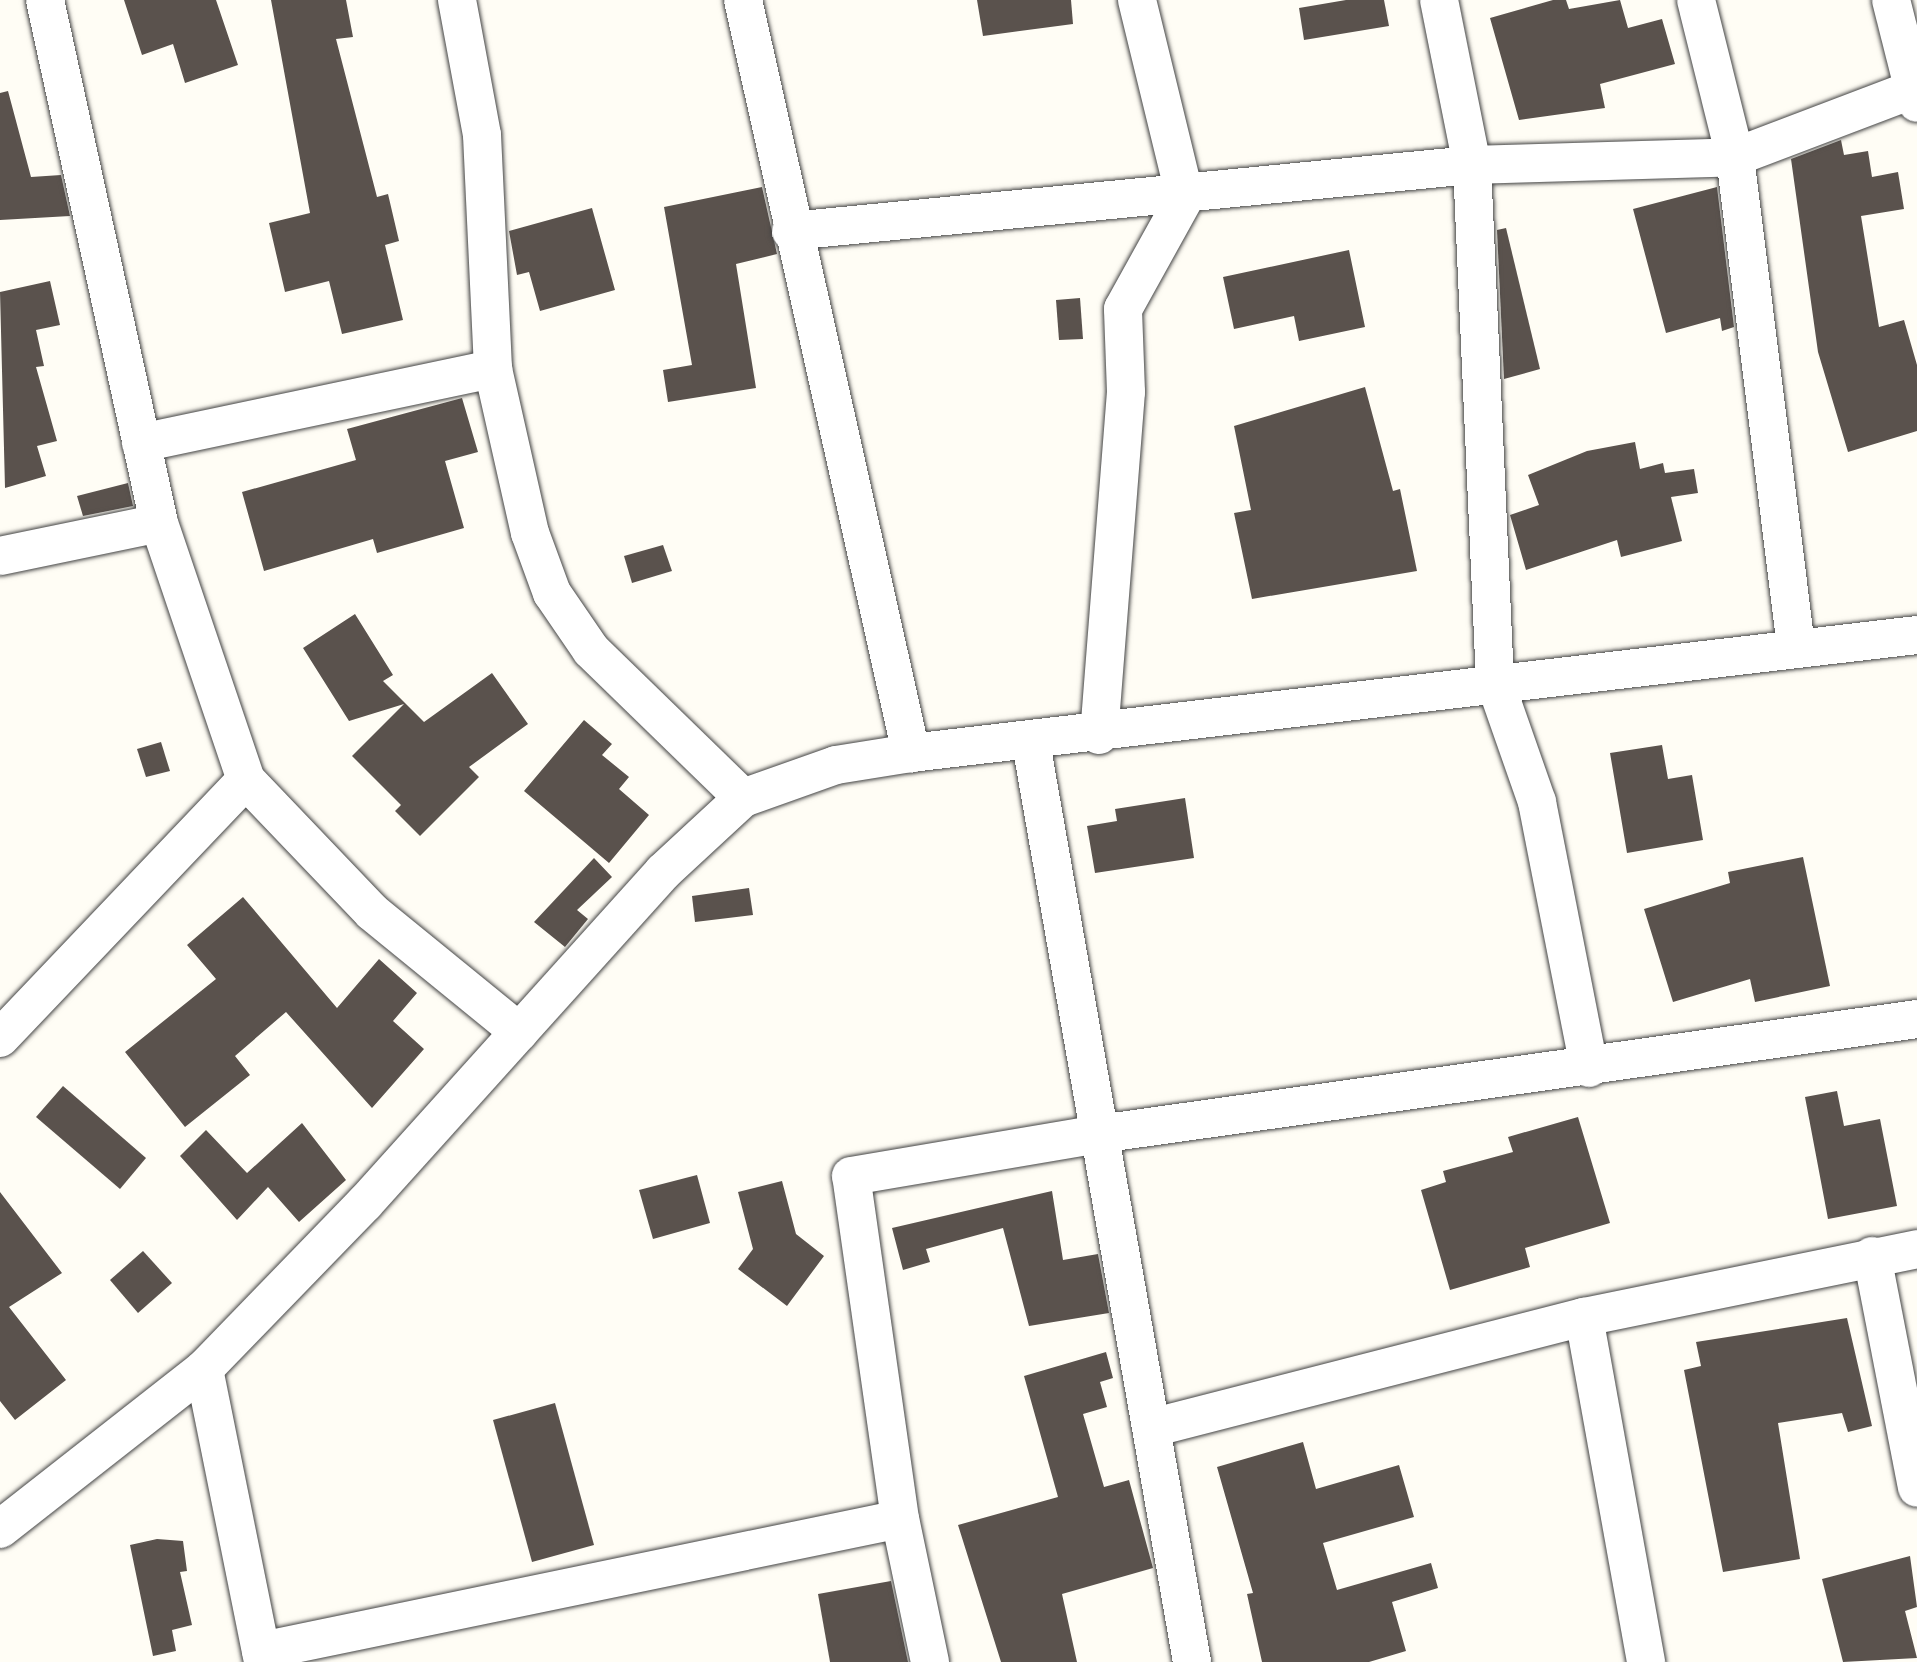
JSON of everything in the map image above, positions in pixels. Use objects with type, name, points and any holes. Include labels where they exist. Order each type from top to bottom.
[{"type":"street","points":[[45,0],[159,523],[246,780],[372,912],[519,1032]]},
{"type":"street","points":[[457,0],[482,135],[493,369],[530,533],[552,593],[591,650],[743,798]]},
{"type":"street","points":[[743,0],[791,231],[911,753]]},
{"type":"street","points":[[1099,735],[1126,392],[1123,309],[1185,197],[1137,0]]},
{"type":"street","points":[[1439,0],[1472,165],[1495,682],[1537,802],[1589,1068]]},
{"type":"street","points":[[1696,0],[1735,157],[1796,647]]},
{"type":"street","points":[[791,231],[1185,197],[1472,165],[1735,157],[1916,93],[1891,0]]},
{"type":"street","points":[[141,443],[493,369]]},
{"type":"street","points":[[0,556],[159,523]]},
{"type":"street","points":[[0,1529],[204,1369],[519,1032],[663,872],[743,798],[836,765],[911,753],[1031,743],[1495,682],[1917,635]]},
{"type":"street","points":[[1031,743],[1099,1134],[1155,1427],[1192,1662]]},
{"type":"street","points":[[0,1038],[246,780]]},
{"type":"street","points":[[930,1662],[900,1519],[851,1176],[1099,1134],[1589,1068],[1917,1019]]},
{"type":"street","points":[[1155,1427],[1584,1317],[1917,1249]]},
{"type":"street","points":[[1872,1256],[1917,1488]]},
{"type":"street","points":[[1584,1317],[1646,1662]]},
{"type":"street","points":[[204,1369],[262,1656],[900,1519]]},
{"type":"building","points":[[124,0],[216,0],[238,65],[185,83],[173,44],[142,55]]},
{"type":"building","points":[[271,0],[346,0],[353,37],[336,39],[377,197],[388,194],[399,241],[385,245],[403,320],[342,334],[329,281],[285,292],[269,223],[310,213]]},
{"type":"building","points":[[977,0],[1071,0],[1073,24],[983,36]]},
{"type":"building","points":[[1346,0],[1384,0],[1389,26],[1304,40],[1299,8]]},
{"type":"building","points":[[1553,0],[1566,0],[1569,9],[1620,0],[1628,28],[1662,19],[1675,64],[1600,84],[1605,108],[1519,120],[1490,18]]},
{"type":"building","points":[[8,91],[31,177],[61,175],[70,216],[0,220],[0,93]]},
{"type":"building","points":[[1841,140],[1844,155],[1868,151],[1872,177],[1898,172],[1904,209],[1861,216],[1879,327],[1904,320],[1917,365],[1917,431],[1848,452],[1818,352],[1791,159]]},
{"type":"building","points":[[762,187],[777,254],[736,264],[756,388],[668,402],[663,370],[692,365],[664,207]]},
{"type":"building","points":[[1717,187],[1734,327],[1722,331],[1720,318],[1666,333],[1633,209]]},
{"type":"building","points":[[592,208],[615,290],[540,311],[529,272],[517,275],[509,231]]},
{"type":"building","points":[[1506,228],[1540,369],[1504,379],[1497,230]]},
{"type":"building","points":[[1349,250],[1365,327],[1299,341],[1294,316],[1234,329],[1223,277]]},
{"type":"building","points":[[50,281],[60,325],[36,330],[44,366],[36,367],[57,441],[37,446],[46,476],[5,488],[0,292]]},
{"type":"building","points":[[1080,298],[1083,339],[1059,340],[1056,300]]},
{"type":"building","points":[[1365,387],[1393,491],[1400,489],[1417,571],[1252,599],[1234,513],[1251,510],[1234,426]]},
{"type":"building","points":[[462,398],[478,452],[445,461],[464,528],[377,553],[373,539],[264,571],[242,492],[356,460],[347,429]]},
{"type":"building","points":[[1635,442],[1640,469],[1663,463],[1665,473],[1694,469],[1698,493],[1671,497],[1682,541],[1621,557],[1617,540],[1526,570],[1510,515],[1539,505],[1528,475],[1587,451]]},
{"type":"building","points":[[128,483],[133,506],[83,516],[77,496]]},
{"type":"building","points":[[663,545],[672,571],[632,583],[624,556]]},
{"type":"building","points":[[355,614],[393,675],[383,681],[424,722],[492,673],[528,724],[469,767],[479,777],[420,836],[395,811],[401,805],[352,756],[404,704],[349,721],[303,648]]},
{"type":"building","points":[[584,720],[612,744],[602,755],[629,777],[619,789],[649,815],[609,863],[524,791]]},
{"type":"building","points":[[161,742],[170,771],[146,777],[137,749]]},
{"type":"building","points":[[1662,745],[1668,779],[1692,775],[1703,840],[1627,853],[1610,753]]},
{"type":"building","points":[[1185,798],[1194,858],[1095,873],[1087,826],[1117,821],[1115,809]]},
{"type":"building","points":[[1803,857],[1830,986],[1755,1002],[1750,979],[1673,1002],[1644,909],[1730,883],[1728,872]]},
{"type":"building","points":[[594,858],[612,877],[577,910],[588,919],[565,947],[534,922]]},
{"type":"building","points":[[749,888],[753,915],[695,922],[692,896]]},
{"type":"building","points":[[243,897],[337,1008],[379,959],[417,993],[393,1021],[424,1049],[372,1108],[286,1012],[235,1056],[250,1075],[185,1127],[125,1052],[216,979],[187,945]]},
{"type":"building","points":[[63,1086],[146,1158],[120,1189],[36,1117]]},
{"type":"building","points":[[1837,1091],[1844,1126],[1880,1119],[1897,1206],[1828,1219],[1805,1097]]},
{"type":"building","points":[[1578,1117],[1610,1223],[1525,1248],[1530,1267],[1450,1290],[1421,1190],[1446,1182],[1443,1171],[1513,1152],[1508,1137]]},
{"type":"building","points":[[302,1123],[346,1180],[299,1222],[268,1187],[237,1220],[180,1156],[206,1130],[247,1173]]},
{"type":"building","points":[[697,1175],[710,1223],[653,1239],[639,1190]]},
{"type":"building","points":[[782,1181],[796,1234],[824,1256],[787,1306],[738,1269],[753,1249],[738,1192]]},
{"type":"building","points":[[1052,1191],[1063,1260],[1098,1254],[1109,1313],[1029,1326],[1003,1228],[926,1249],[930,1262],[903,1270],[892,1228]]},
{"type":"building","points":[[0,1192],[62,1273],[9,1307],[66,1380],[15,1420],[0,1401]]},
{"type":"building","points":[[143,1251],[172,1283],[138,1313],[110,1280]]},
{"type":"building","points":[[1847,1318],[1872,1426],[1848,1432],[1842,1413],[1778,1423],[1800,1559],[1723,1572],[1684,1370],[1701,1366],[1696,1342]]},
{"type":"building","points":[[1106,1352],[1113,1378],[1100,1382],[1107,1407],[1083,1414],[1104,1487],[1129,1480],[1153,1568],[1062,1594],[1077,1662],[1001,1662],[958,1525],[1058,1497],[1024,1376]]},
{"type":"building","points":[[555,1403],[594,1545],[532,1562],[493,1420]]},
{"type":"building","points":[[1303,1442],[1316,1489],[1399,1465],[1414,1517],[1323,1543],[1337,1590],[1431,1563],[1438,1588],[1392,1602],[1406,1651],[1369,1662],[1262,1662],[1247,1594],[1253,1593],[1217,1467]]},
{"type":"building","points":[[157,1539],[183,1541],[187,1571],[180,1572],[192,1625],[172,1630],[176,1651],[153,1656],[130,1545]]},
{"type":"building","points":[[1910,1556],[1917,1607],[1905,1611],[1917,1658],[1843,1662],[1822,1579]]},
{"type":"building","points":[[891,1581],[908,1662],[830,1662],[818,1594]]}]
